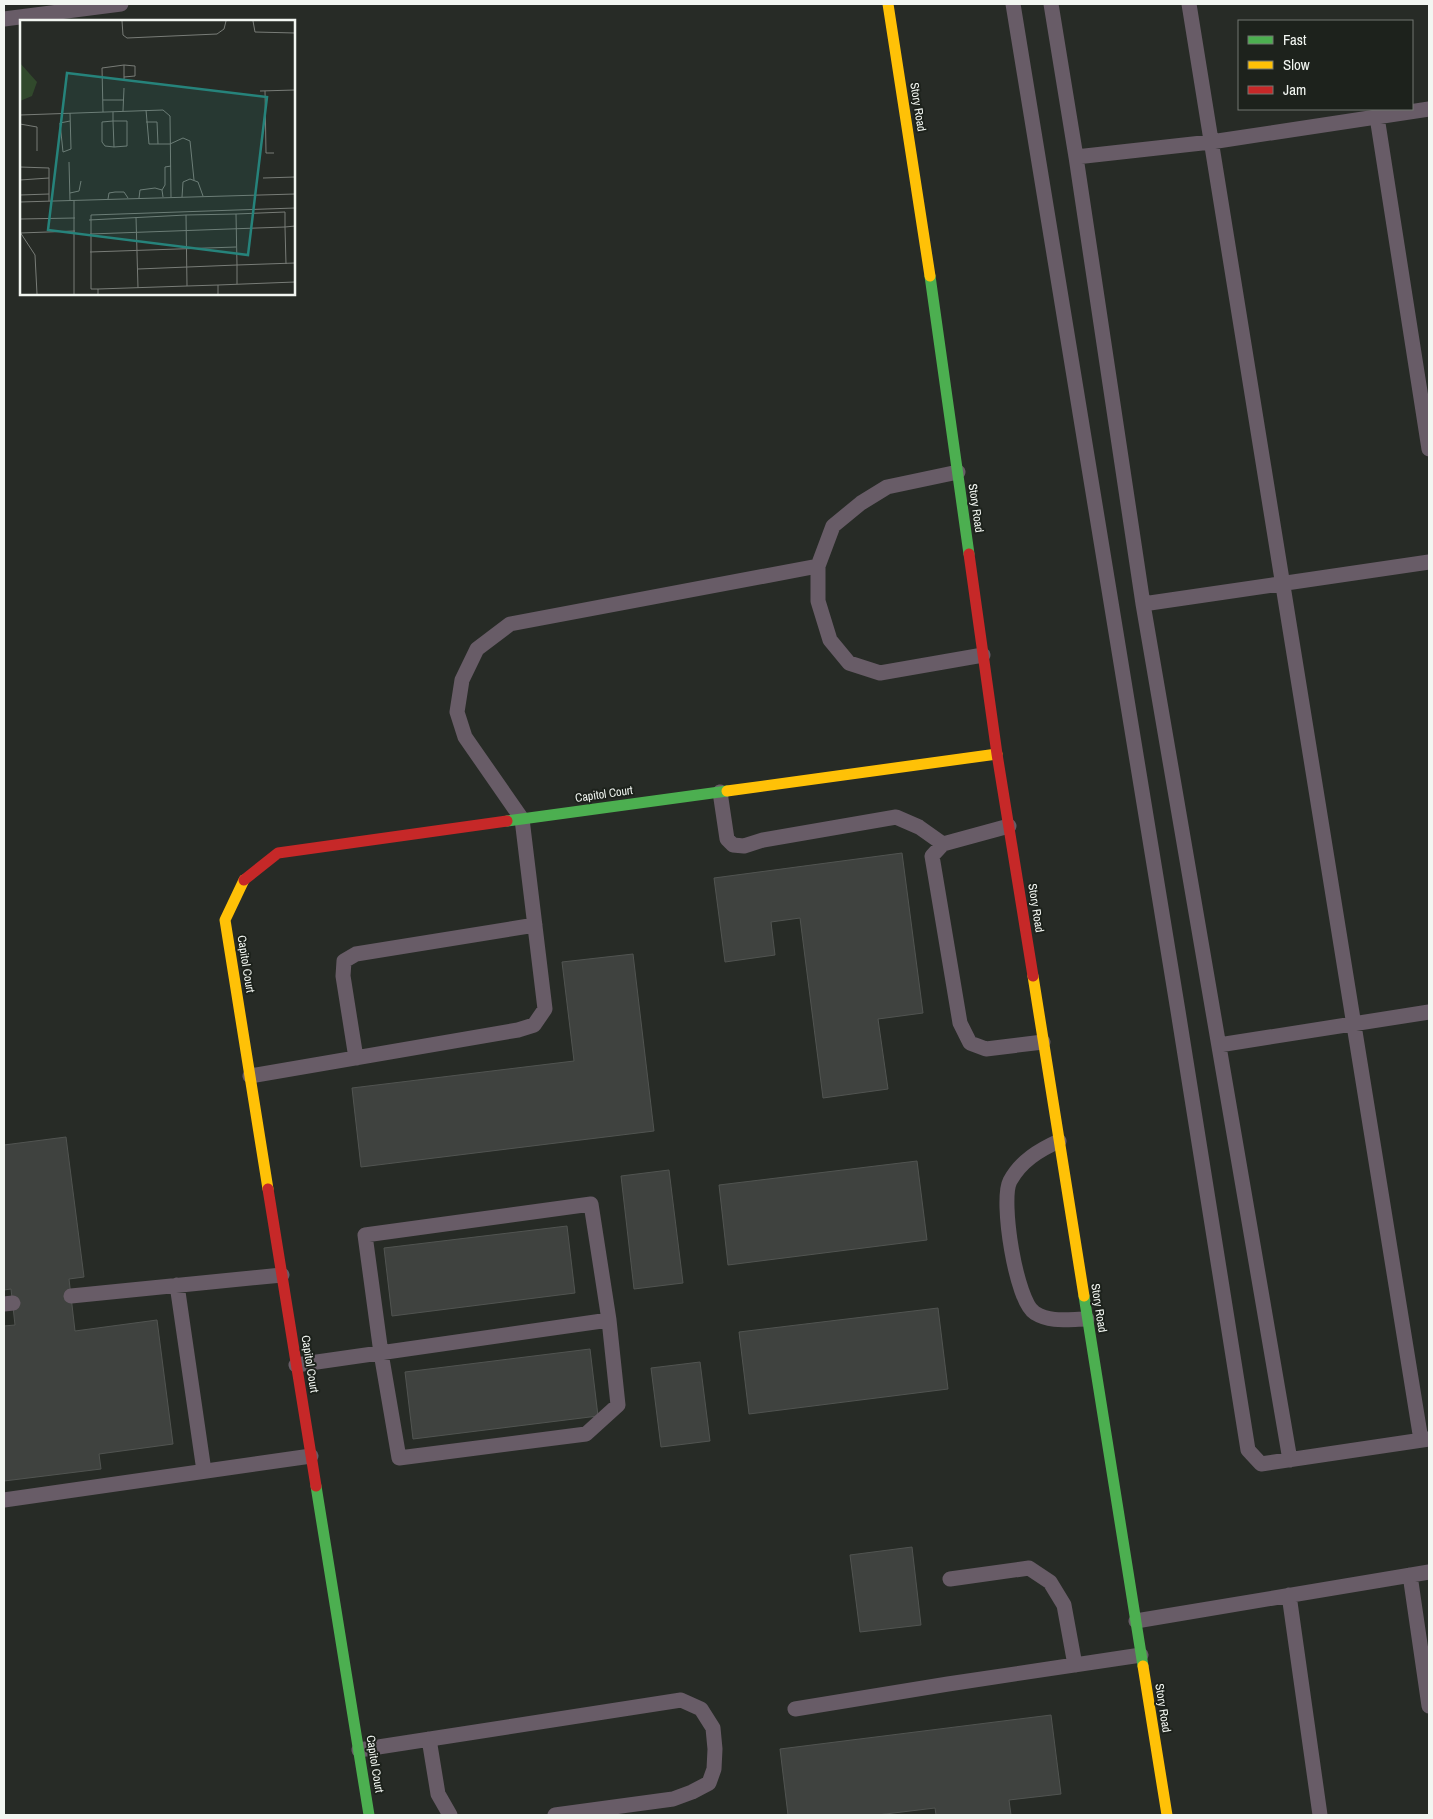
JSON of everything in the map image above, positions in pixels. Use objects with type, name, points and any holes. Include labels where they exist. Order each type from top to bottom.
[{"type":"street","name":"Story Road","points":[[888,4],[919,196],[997,754],[1166,1815]]},
{"type":"street","name":"Capitol Court","points":[[369,1815],[225,920],[244,880],[278,853],[997,754]]},
{"type":"lane","points":[[4,19],[121,4]]},
{"type":"lane","points":[[1014,4],[1248,1450],[1261,1464],[1425,1440],[1353,1024],[1189,4]]},
{"type":"lane","points":[[1051,4],[1076,157],[1143,604],[1290,1460]]},
{"type":"lane","points":[[1076,157],[1211,142],[1429,109]]},
{"type":"lane","points":[[1377,117],[1429,449]]},
{"type":"lane","points":[[958,472],[887,487],[860,503],[833,526],[818,566],[818,601],[830,640],[849,663],[880,673],[983,655]]},
{"type":"lane","points":[[1143,604],[1429,562]]},
{"type":"lane","points":[[250,1076],[518,1030],[534,1025],[545,1010],[522,820],[465,737],[457,712],[462,680],[477,649],[510,624],[818,566]]},
{"type":"lane","points":[[720,792],[727,839],[734,845],[744,846],[763,840],[896,817],[919,827],[943,844]]},
{"type":"lane","points":[[1009,826],[943,844],[932,856],[960,1023],[970,1043],[986,1049],[1043,1042]]},
{"type":"lane","points":[[356,1058],[343,976],[344,961],[356,954],[535,925]]},
{"type":"lane","points":[[1218,1045],[1429,1012]]},
{"type":"lane","points":[[1059,1141],[1041,1149],[1023,1163],[1009,1183],[1006,1206],[1012,1258],[1023,1297],[1033,1312],[1054,1320],[1087,1319]]},
{"type":"lane","points":[[591,1204],[609,1320],[618,1405],[586,1434],[399,1458],[381,1352],[365,1235],[591,1204]]},
{"type":"lane","points":[[71,1296],[282,1275]]},
{"type":"lane","points":[[177,1286],[204,1471]]},
{"type":"lane","points":[[296,1365],[609,1320]]},
{"type":"lane","points":[[10,1499],[311,1456]]},
{"type":"lane","points":[[950,1579],[1029,1568],[1050,1582],[1064,1605],[1075,1665]]},
{"type":"lane","points":[[1136,1621],[1429,1572]]},
{"type":"lane","points":[[1410,1575],[1429,1706]]},
{"type":"lane","points":[[1289,1595],[1320,1815]]},
{"type":"lane","points":[[795,1709],[1141,1655]]},
{"type":"lane","points":[[359,1750],[681,1700],[701,1708],[713,1728],[714,1769],[709,1783],[673,1799],[555,1815]]},
{"type":"lane","points":[[429,1739],[438,1794],[450,1815]]},
{"type":"building","points":[[902,853],[923,1013],[878,1019],[888,1089],[823,1098],[800,918],[771,922],[775,955],[725,962],[714,878]]},
{"type":"building","points":[[633,954],[654,1131],[361,1167],[352,1088],[574,1061],[562,962]]},
{"type":"building","points":[[66,1137],[84,1277],[69,1279],[75,1331],[157,1320],[173,1444],[99,1454],[101,1469],[4,1481],[4,1326],[15,1325],[11,1289],[4,1290],[4,1145]]},
{"type":"building","points":[[917,1161],[927,1240],[728,1265],[719,1185]]},
{"type":"building","points":[[669,1170],[683,1283],[634,1289],[621,1176]]},
{"type":"building","points":[[567,1226],[575,1293],[392,1316],[384,1248]]},
{"type":"building","points":[[938,1308],[948,1389],[749,1414],[739,1332]]},
{"type":"building","points":[[590,1349],[598,1416],[413,1439],[405,1372]]},
{"type":"building","points":[[700,1362],[710,1441],[661,1447],[651,1368]]},
{"type":"building","points":[[912,1547],[921,1625],[860,1632],[850,1555]]},
{"type":"building","points":[[1051,1715],[1061,1794],[1009,1800],[1011,1815],[936,1815],[935,1808],[877,1815],[788,1815],[780,1749]]},
{"type":"traffic: fast","points":[[930,276],[969,554]]},
{"type":"traffic: fast","points":[[507,821],[727,791]]},
{"type":"traffic: fast","points":[[1084,1296],[1143,1666]]},
{"type":"traffic: fast","points":[[316,1486],[369,1815]]},
{"type":"traffic: slow","points":[[888,4],[930,276]]},
{"type":"traffic: slow","points":[[727,791],[997,754]]},
{"type":"traffic: slow","points":[[244,880],[225,920],[268,1189]]},
{"type":"traffic: slow","points":[[1033,976],[1084,1296]]},
{"type":"traffic: slow","points":[[1143,1666],[1167,1815]]},
{"type":"traffic: jam","points":[[969,554],[997,754],[1033,976]]},
{"type":"traffic: jam","points":[[244,880],[278,853],[507,821]]},
{"type":"traffic: jam","points":[[268,1189],[316,1486]]}]
